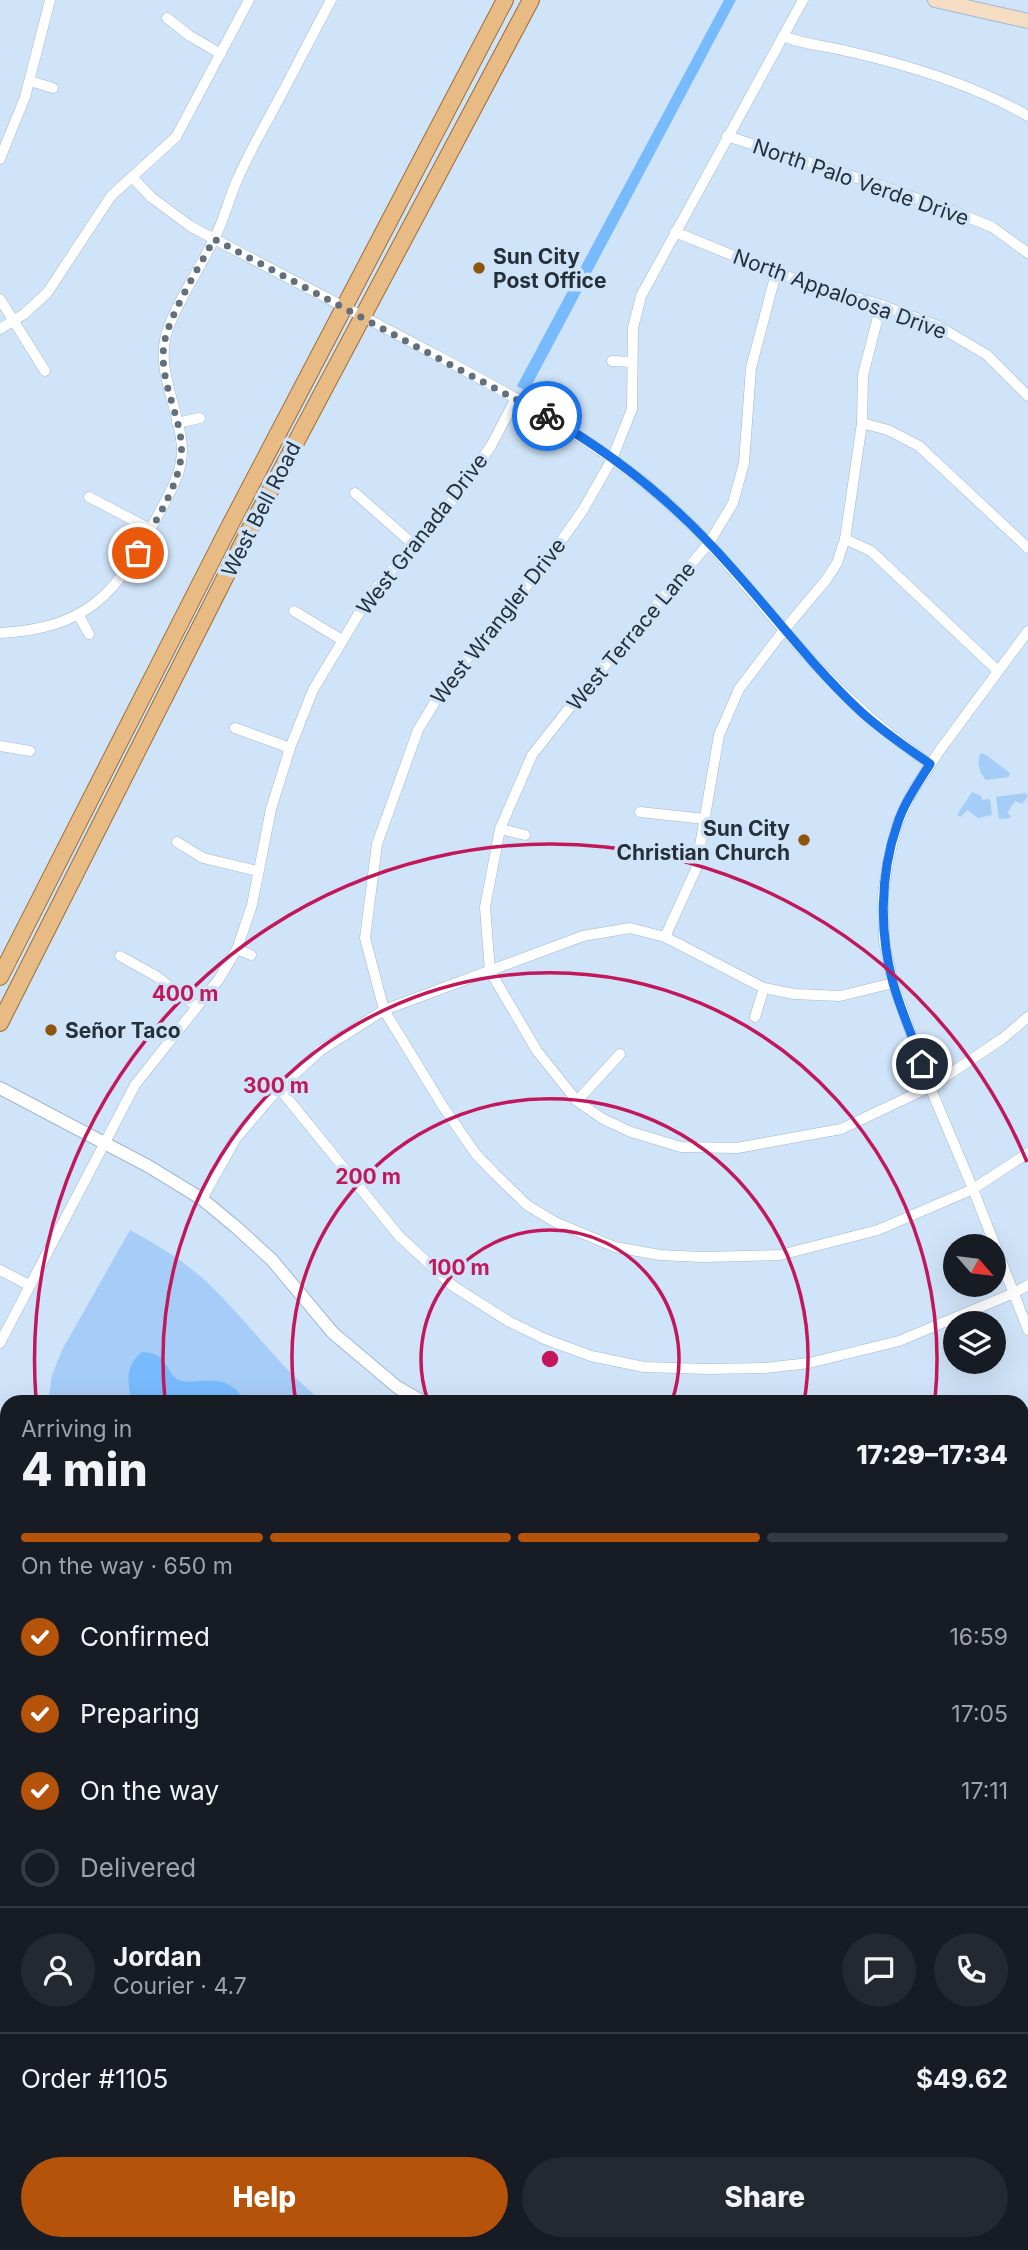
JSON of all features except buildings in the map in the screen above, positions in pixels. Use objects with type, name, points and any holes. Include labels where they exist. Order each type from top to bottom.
[{"type":"main road","name":"West Bell Road","points":[[0,977],[228,529],[505,0]]},
{"type":"main road","name":"West Bell Road","points":[[0,1023],[184,658],[531,0]]},
{"type":"main road","points":[[936,0],[1028,21]]},
{"type":"street","points":[[0,159],[30,81],[50,0]]},
{"type":"street","points":[[0,328],[40,301],[53,286],[105,204],[176,137],[249,0]]},
{"type":"street","points":[[0,632],[46,626],[78,614],[103,597],[132,563],[150,529],[180,469],[182,450],[165,374],[164,345],[172,319],[214,239],[237,180],[331,0]]},
{"type":"street","name":"West Wrangler Drive","points":[[803,0],[641,296],[633,328],[632,409],[612,459],[583,510],[544,565],[444,687],[418,730],[377,844],[365,938],[384,1010],[475,1153],[527,1205],[555,1222],[615,1247],[660,1255],[780,1255],[878,1230],[973,1189],[1028,1153]]},
{"type":"street","points":[[167,18],[190,36],[221,54]]},
{"type":"street","points":[[783,36],[798,42],[849,51],[909,67],[1006,103],[1028,116]]},
{"type":"street","points":[[30,81],[53,88]]},
{"type":"street","name":"North Palo Verde Drive","points":[[727,136],[960,214],[992,227],[1028,253]]},
{"type":"street","points":[[132,177],[151,197],[190,226],[516,398],[578,434],[612,459],[654,491],[709,543],[784,630],[859,710],[930,764]]},
{"type":"street","name":"North Appaloosa Drive","points":[[675,232],[776,273],[881,305],[938,326],[987,355],[1028,396]]},
{"type":"street","name":"West Terrace Lane","points":[[490,971],[485,907],[500,830],[532,755],[709,543],[733,503],[744,463],[751,368],[776,273]]},
{"type":"street","points":[[0,299],[45,371]]},
{"type":"street","points":[[665,937],[696,869],[719,735],[739,689],[837,563],[845,539],[862,423],[863,375],[881,305]]},
{"type":"street","points":[[612,361],[632,362]]},
{"type":"street","name":"West Granada Drive","points":[[0,1343],[135,1085],[219,979],[237,948],[250,914],[271,808],[290,748],[313,690],[370,595],[451,502],[491,446],[516,398]]},
{"type":"street","points":[[177,423],[200,418]]},
{"type":"street","points":[[862,423],[888,430],[919,446],[1028,548]]},
{"type":"street","points":[[355,494],[414,545]]},
{"type":"street","points":[[89,497],[150,529]]},
{"type":"street","points":[[845,539],[872,551],[998,671]]},
{"type":"street","points":[[295,611],[342,640]]},
{"type":"street","points":[[78,614],[89,634]]},
{"type":"street","points":[[1028,631],[911,794],[897,825],[883,894],[884,942],[893,983],[930,1087],[1028,1330]]},
{"type":"street","points":[[235,728],[290,748]]},
{"type":"street","points":[[0,746],[30,751]]},
{"type":"street","points":[[640,812],[705,819]]},
{"type":"street","points":[[500,830],[525,835]]},
{"type":"street","points":[[177,842],[203,858],[258,871]]},
{"type":"street","points":[[202,1199],[236,1138],[279,1088],[321,1050],[384,1010],[583,936],[630,928],[665,937],[764,988],[794,994],[840,996],[893,983]]},
{"type":"street","points":[[237,948],[251,955]]},
{"type":"street","points":[[120,956],[156,976],[197,1007]]},
{"type":"street","points":[[490,971],[537,1051],[577,1101],[603,1119],[631,1132],[681,1147],[737,1148],[841,1129],[930,1087],[1002,1039],[1028,1017]]},
{"type":"street","points":[[755,1017],[764,988]]},
{"type":"street","points":[[577,1101],[620,1054]]},
{"type":"street","points":[[0,1088],[161,1173],[202,1199],[272,1260],[333,1333],[397,1387],[411,1395]]},
{"type":"street","points":[[279,1088],[399,1236],[453,1286],[508,1321],[545,1339],[592,1356],[645,1367],[695,1369],[765,1368],[809,1363],[899,1341],[1028,1285]]},
{"type":"street","points":[[0,1270],[29,1285]]},
{"type":"shaded area","points":[[724,0],[736,0],[528,392],[517,386]]},
{"type":"shaded area","points":[[981,753],[1010,773],[1009,777],[986,780],[979,767]]},
{"type":"shaded area","points":[[972,792],[981,796],[982,800],[990,799],[992,815],[978,818],[967,810],[961,817],[957,815]]},
{"type":"shaded area","points":[[1026,793],[1028,796],[1022,804],[1015,801],[1007,813],[1010,818],[999,819],[996,797]]},
{"type":"shaded area","points":[[130,1230],[172,1255],[201,1277],[314,1395],[49,1395],[52,1375],[62,1350]]},
{"type":"shaded area","points":[[142,1352],[152,1353],[163,1360],[175,1378],[181,1381],[226,1383],[241,1395],[130,1395],[129,1375],[136,1357]]},
{"type":"way so far","points":[[138,553],[177,478],[181,460],[181,440],[165,374],[163,355],[166,336],[172,319],[214,239],[547,416]]},
{"type":"place","name":"Sun City Post Office","points":[[479,268]]},
{"type":"place","name":"Sun City Christian Church","points":[[804,840]]},
{"type":"place","name":"Señor Taco","points":[[51,1030]]},
{"type":"route","points":[[547,416],[578,434],[654,491],[709,543],[784,630],[859,710],[930,764],[911,794],[897,825],[883,894],[884,942],[893,983],[922,1064]]}]
